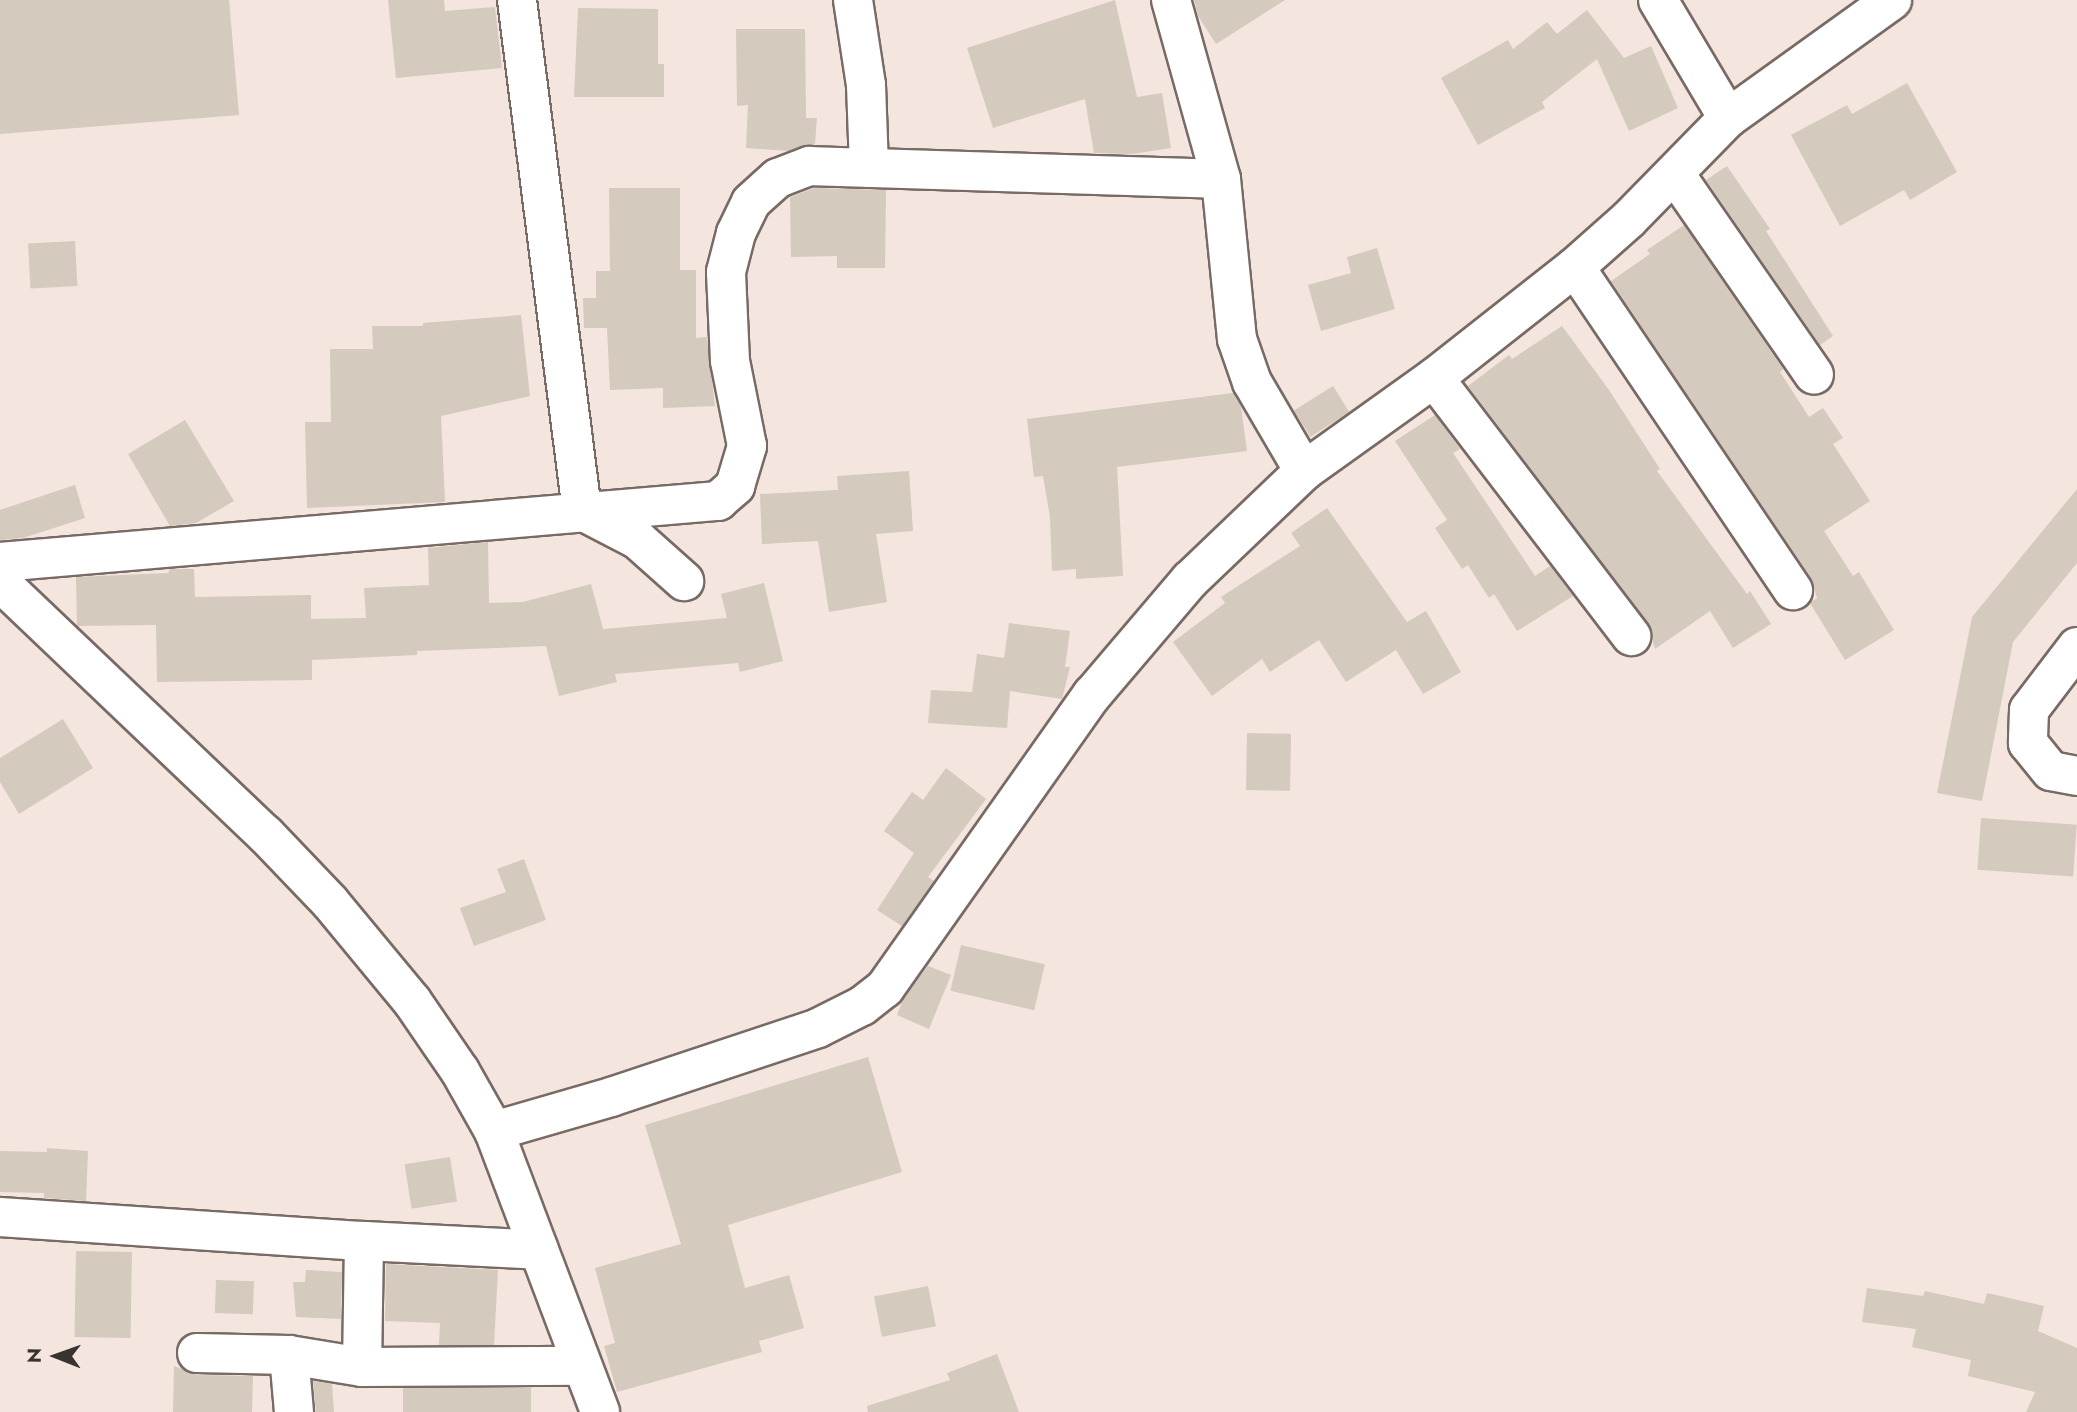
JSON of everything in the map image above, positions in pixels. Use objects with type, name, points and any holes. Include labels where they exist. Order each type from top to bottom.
[{"type":"street","points":[[517,0],[582,511]]},
{"type":"street","points":[[853,0],[866,85],[869,168]]},
{"type":"street","points":[[1171,0],[1221,179],[1237,339],[1252,383],[1304,471]]},
{"type":"street","points":[[1658,0],[1728,118]]},
{"type":"street","points":[[494,1131],[611,1097],[818,1028],[862,1006],[885,988],[1092,695],[1190,580],[1304,471],[1434,378],[1575,267],[1675,174],[1728,118],[1892,0]]},
{"type":"street","points":[[0,562],[284,540],[582,511],[718,501],[735,486],[747,446],[730,361],[726,272],[736,233],[751,202],[778,178],[810,166],[1221,179]]},
{"type":"street","points":[[1675,174],[1814,375]]},
{"type":"street","points":[[1575,267],[1793,590]]},
{"type":"street","points":[[1434,378],[1631,636]]},
{"type":"street","points":[[582,511],[638,540],[684,581]]},
{"type":"street","points":[[0,582],[265,834],[330,902],[412,1001],[460,1071],[494,1131],[600,1412]]},
{"type":"street","points":[[2077,647],[2029,710],[2028,743],[2051,771],[2077,776]]},
{"type":"street","points":[[0,1217],[539,1250]]},
{"type":"street","points":[[362,1367],[364,1241]]},
{"type":"street","points":[[197,1353],[289,1356],[362,1367],[582,1366]]},
{"type":"street","points":[[289,1356],[294,1412]]},
{"type":"building","points":[[0,0],[229,0],[239,115],[0,134]]},
{"type":"building","points":[[388,0],[444,0],[445,11],[495,7],[502,68],[396,78]]},
{"type":"building","points":[[1115,0],[1137,97],[1162,93],[1171,148],[1132,154],[1094,153],[1085,99],[993,128],[967,48]]},
{"type":"building","points":[[1194,0],[1285,0],[1216,44],[1198,16]]},
{"type":"building","points":[[578,8],[658,9],[658,64],[664,64],[664,97],[574,97]]},
{"type":"building","points":[[1587,10],[1624,58],[1651,46],[1678,108],[1629,131],[1597,59],[1542,102],[1545,108],[1478,145],[1441,78],[1508,40],[1513,49],[1547,22],[1557,34]]},
{"type":"building","points":[[736,29],[805,29],[806,118],[817,118],[815,144],[789,151],[746,148],[748,105],[737,106]]},
{"type":"building","points":[[1907,83],[1957,172],[1910,200],[1904,190],[1840,226],[1791,135],[1847,105],[1852,114]]},
{"type":"building","points":[[1727,166],[1770,229],[1766,231],[1833,336],[1820,345],[1706,180]]},
{"type":"building","points":[[609,188],[680,188],[680,270],[696,270],[696,338],[707,337],[715,406],[663,408],[663,388],[610,390],[607,328],[584,328],[583,298],[596,298],[596,271],[610,271]]},
{"type":"building","points":[[814,188],[886,190],[885,268],[837,268],[837,256],[791,257],[790,197]]},
{"type":"building","points":[[1684,225],[1783,369],[1780,372],[1809,417],[1823,408],[1843,438],[1833,444],[1870,501],[1824,531],[1853,576],[1859,572],[1894,630],[1845,660],[1810,603],[1817,598],[1811,578],[1611,281],[1650,254],[1647,250]]},
{"type":"building","points":[[75,241],[77,286],[30,288],[28,243]]},
{"type":"building","points":[[1377,248],[1395,309],[1321,331],[1308,285],[1351,273],[1347,257]]},
{"type":"building","points":[[521,315],[530,396],[441,416],[445,502],[307,508],[305,422],[331,422],[330,349],[373,349],[372,326],[423,326],[423,323]]},
{"type":"building","points":[[1562,326],[1609,390],[1660,469],[1657,471],[1747,594],[1750,591],[1771,624],[1733,648],[1710,611],[1655,649],[1648,623],[1468,386],[1509,355],[1512,359]]},
{"type":"building","points":[[1333,386],[1349,412],[1310,437],[1294,410]]},
{"type":"building","points":[[1233,393],[1241,407],[1247,451],[1117,467],[1123,576],[1076,579],[1076,569],[1052,571],[1050,517],[1043,476],[1034,477],[1027,419]]},
{"type":"building","points":[[1435,415],[1460,449],[1453,453],[1535,576],[1550,566],[1573,596],[1517,631],[1494,594],[1489,598],[1468,565],[1462,569],[1435,528],[1447,520],[1395,441]]},
{"type":"building","points":[[185,420],[234,501],[196,523],[170,526],[128,454]]},
{"type":"building","points":[[909,471],[913,531],[876,534],[887,602],[829,612],[818,541],[762,544],[760,494],[838,490],[837,476]]},
{"type":"building","points":[[75,485],[85,518],[23,538],[0,540],[0,510]]},
{"type":"building","points":[[2077,489],[2077,563],[2013,642],[1982,801],[1937,793],[1972,617]]},
{"type":"building","points":[[1327,508],[1407,622],[1426,611],[1461,672],[1423,694],[1396,650],[1346,682],[1319,640],[1270,672],[1262,659],[1212,696],[1173,642],[1225,603],[1221,597],[1300,546],[1291,533]]},
{"type":"building","points":[[488,542],[489,603],[523,602],[591,584],[603,629],[727,618],[721,594],[764,583],[783,661],[740,672],[738,663],[615,674],[617,682],[559,696],[546,646],[417,651],[417,655],[312,660],[312,680],[157,682],[156,625],[77,626],[76,577],[168,573],[170,569],[194,569],[195,597],[311,595],[311,619],[366,618],[364,588],[429,585],[428,548]]},
{"type":"building","points":[[1009,623],[1070,631],[1065,667],[1070,667],[1062,699],[1010,691],[1007,728],[928,723],[931,690],[972,692],[977,654],[1004,658]]},
{"type":"building","points":[[63,719],[93,768],[19,814],[0,782],[0,758]]},
{"type":"building","points":[[1247,733],[1291,734],[1290,791],[1246,790]]},
{"type":"building","points":[[946,768],[986,799],[928,877],[934,881],[902,926],[877,910],[914,853],[884,831],[912,792],[923,800]]},
{"type":"building","points":[[1981,818],[2077,825],[2073,877],[1977,870]]},
{"type":"building","points":[[524,859],[546,920],[474,946],[460,908],[506,892],[497,869]]},
{"type":"building","points":[[961,945],[1045,964],[1034,1010],[950,991]]},
{"type":"building","points":[[928,966],[951,975],[929,1029],[897,1015],[903,1000]]},
{"type":"building","points":[[868,1057],[902,1172],[728,1225],[745,1288],[789,1275],[804,1328],[759,1341],[762,1352],[617,1392],[604,1346],[615,1343],[595,1268],[681,1244],[645,1125]]},
{"type":"building","points":[[47,1148],[88,1151],[86,1201],[44,1198],[44,1193],[0,1192],[0,1151],[47,1152]]},
{"type":"building","points":[[450,1157],[457,1201],[412,1209],[405,1164]]},
{"type":"building","points":[[76,1251],[132,1252],[130,1338],[74,1337]]},
{"type":"building","points":[[386,1264],[498,1270],[494,1345],[439,1345],[440,1323],[385,1321]]},
{"type":"building","points":[[306,1270],[342,1272],[341,1319],[296,1317],[293,1282],[305,1282]]},
{"type":"building","points":[[216,1280],[254,1281],[253,1314],[215,1313]]},
{"type":"building","points":[[928,1286],[936,1326],[882,1337],[874,1296]]},
{"type":"building","points":[[1867,1288],[1923,1296],[1925,1291],[1984,1304],[1987,1293],[2044,1306],[2038,1331],[2077,1348],[2077,1412],[2026,1412],[2035,1392],[1968,1376],[1971,1360],[1912,1347],[1916,1329],[1862,1322]]},
{"type":"building","points":[[997,1354],[1019,1412],[868,1412],[867,1406],[950,1380],[947,1373]]},
{"type":"building","points":[[174,1366],[197,1375],[253,1376],[252,1412],[173,1412]]},
{"type":"building","points":[[313,1381],[332,1384],[334,1412],[316,1412]]},
{"type":"building","points":[[403,1388],[531,1388],[531,1412],[403,1412]]}]
